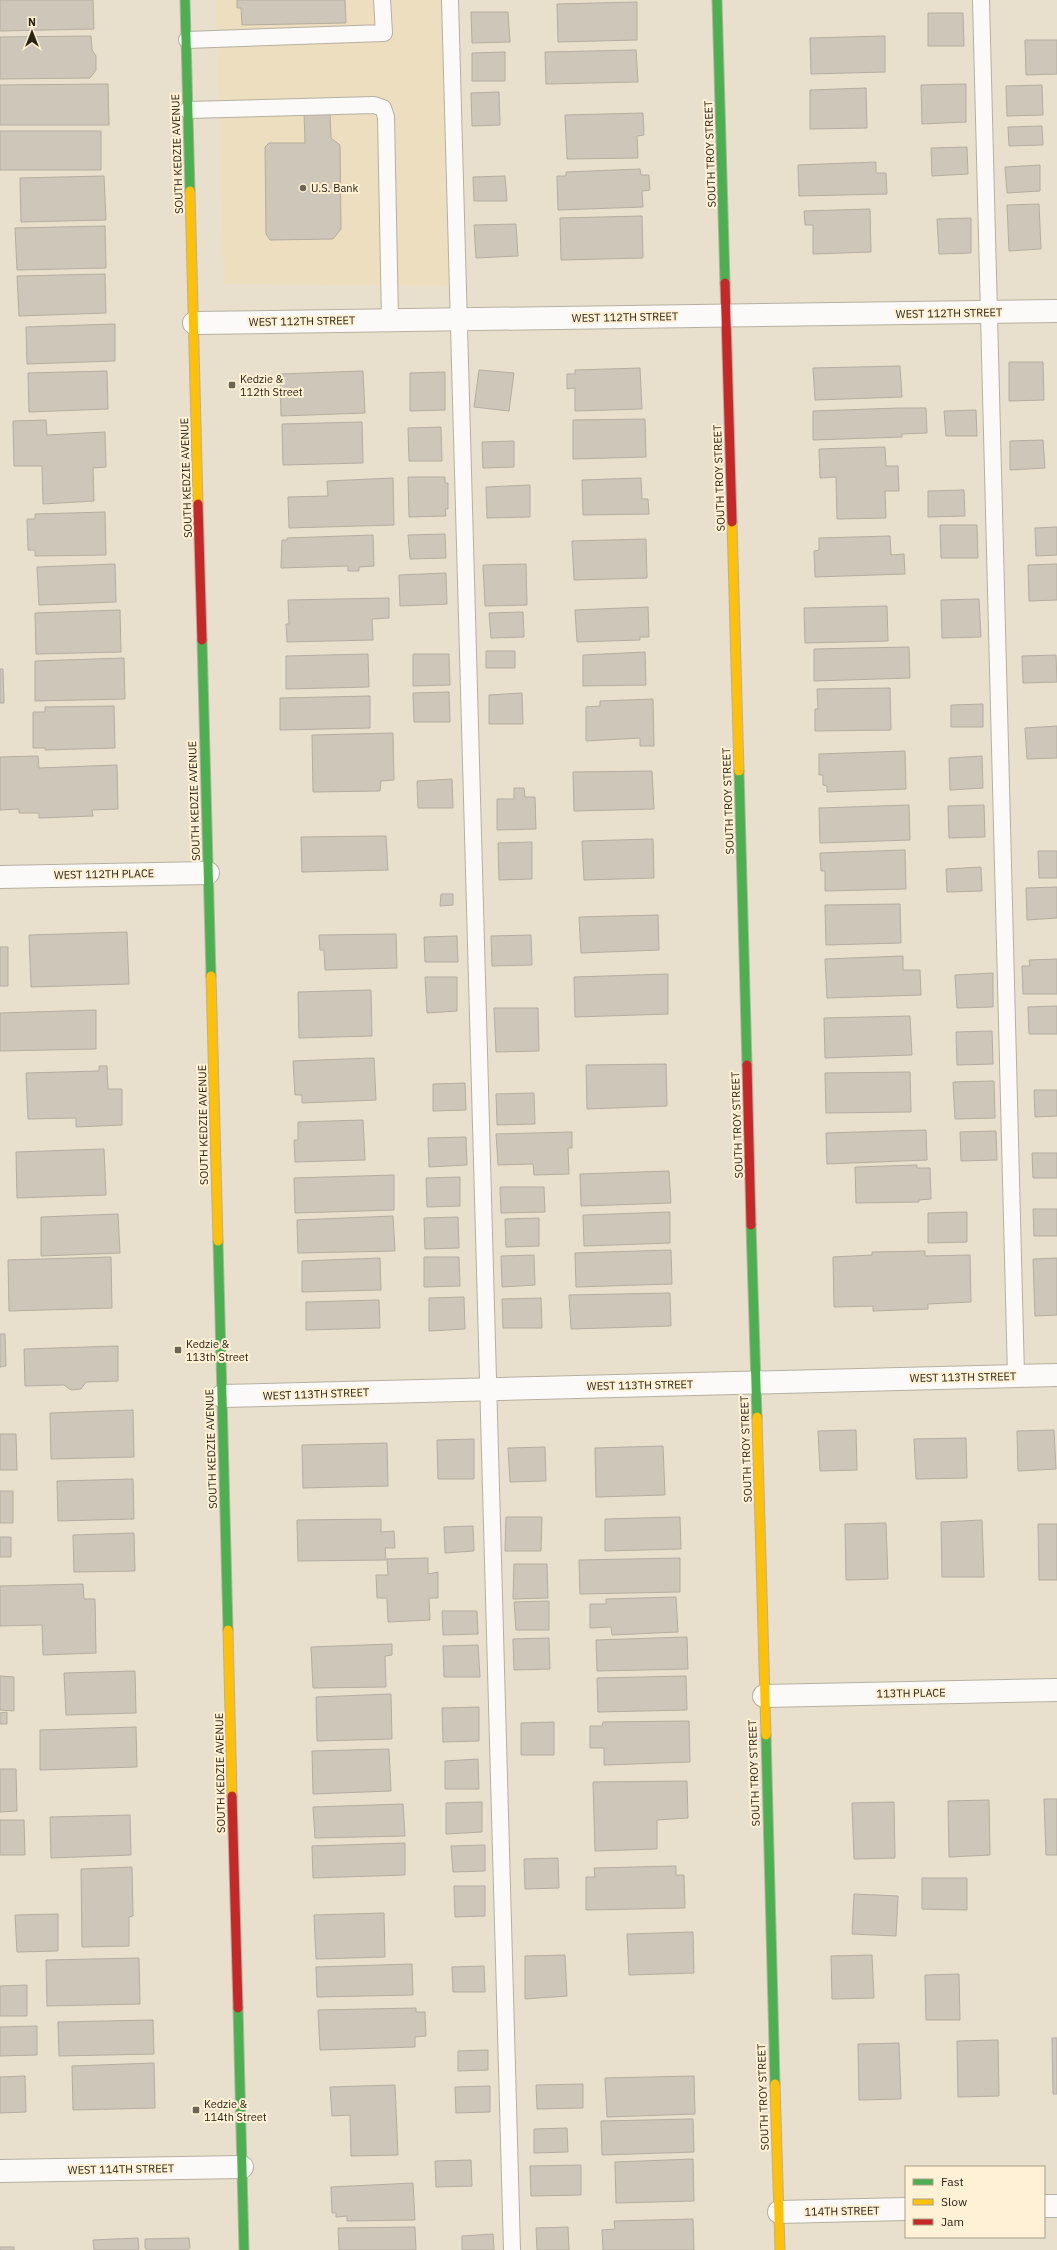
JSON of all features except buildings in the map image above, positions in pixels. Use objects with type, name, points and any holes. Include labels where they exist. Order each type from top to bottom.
[{"type":"main road","name":"SOUTH KEDZIE AVENUE","points":[[185,0],[244,2250]]},
{"type":"main road","name":"SOUTH TROY STREET","points":[[717,0],[780,2250]]},
{"type":"street","name":"WEST 112TH STREET","points":[[194,323],[1057,311]]},
{"type":"street","name":"WEST 112TH PLACE","points":[[0,877],[208,873]]},
{"type":"street","name":"WEST 113TH STREET","points":[[222,1396],[1057,1375]]},
{"type":"street","name":"113TH PLACE","points":[[764,1696],[1057,1690]]},
{"type":"street","name":"WEST 114TH STREET","points":[[0,2171],[242,2168]]},
{"type":"street","points":[[1045,2206],[1057,2206]]},
{"type":"street","name":"114TH STREET","points":[[779,2212],[905,2209]]},
{"type":"lane","points":[[186,40],[384,33],[382,0]]},
{"type":"lane","points":[[450,0],[460,319],[487,1389],[512,2250]]},
{"type":"lane","points":[[981,0],[1016,1376]]},
{"type":"lane","points":[[188,110],[374,105],[383,108],[386,116],[390,320]]},
{"type":"shaded area","points":[[216,0],[457,0],[462,286],[224,284]]},
{"type":"traffic: fast","points":[[185,0],[190,191]]},
{"type":"traffic: fast","points":[[717,0],[725,283]]},
{"type":"traffic: fast","points":[[202,640],[211,976]]},
{"type":"traffic: fast","points":[[739,771],[747,1065]]},
{"type":"traffic: fast","points":[[751,1225],[757,1417]]},
{"type":"traffic: fast","points":[[218,1241],[228,1630]]},
{"type":"traffic: fast","points":[[766,1735],[775,2084]]},
{"type":"traffic: fast","points":[[238,2008],[244,2250]]},
{"type":"traffic: slow","points":[[190,191],[198,504]]},
{"type":"traffic: slow","points":[[732,522],[739,771]]},
{"type":"traffic: slow","points":[[211,976],[218,1241]]},
{"type":"traffic: slow","points":[[757,1417],[766,1735]]},
{"type":"traffic: slow","points":[[228,1630],[232,1796]]},
{"type":"traffic: slow","points":[[775,2084],[780,2250]]},
{"type":"traffic: jam","points":[[725,283],[732,522]]},
{"type":"traffic: jam","points":[[198,504],[202,640]]},
{"type":"traffic: jam","points":[[747,1065],[751,1225]]},
{"type":"traffic: jam","points":[[232,1796],[238,2008]]},
{"type":"place","name":"U.S. Bank","points":[[303,188]]},
{"type":"place","name":"Kedzie & 112th Street","points":[[232,385]]},
{"type":"place","name":"Kedzie & 113th Street","points":[[178,1350]]},
{"type":"place","name":"Kedzie & 114th Street","points":[[196,2110]]}]
